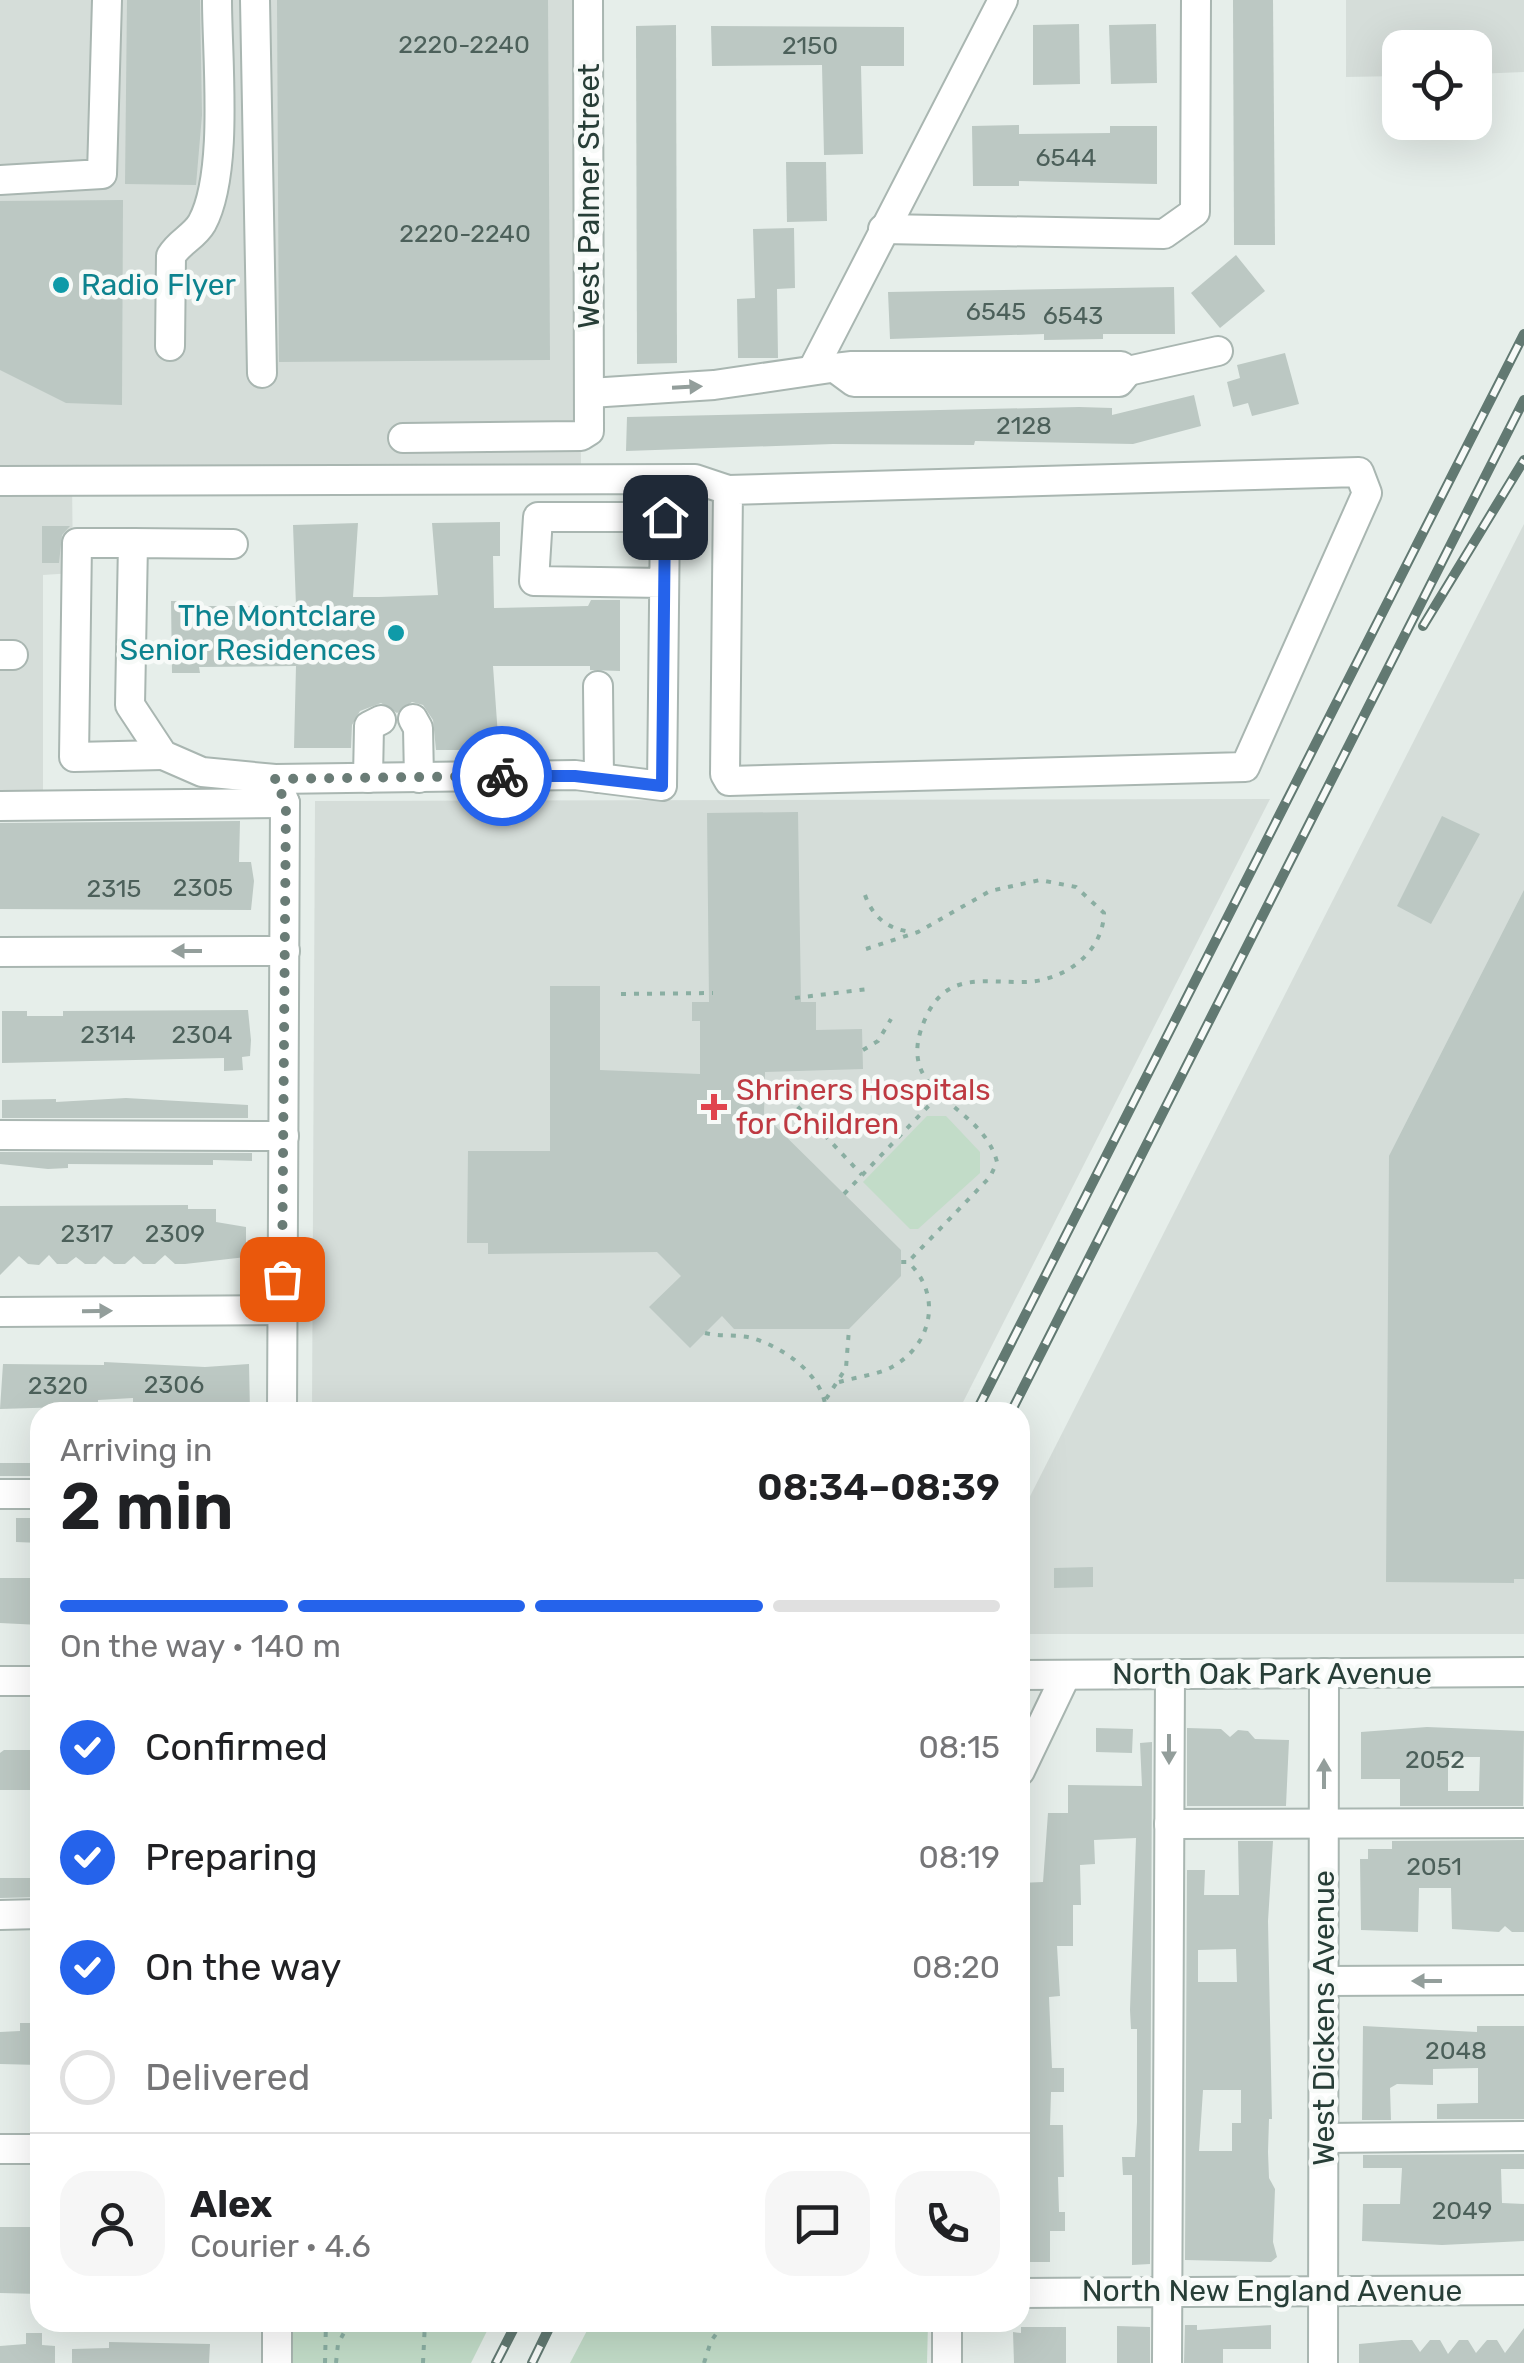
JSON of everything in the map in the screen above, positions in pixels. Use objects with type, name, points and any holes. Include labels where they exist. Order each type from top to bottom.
[{"type":"street","points":[[0,180],[102,174],[107,0]]},
{"type":"street","points":[[170,346],[171,256],[177,244],[200,228],[216,173],[217,0]]},
{"type":"street","points":[[255,0],[262,373]]},
{"type":"street","name":"West Palmer Street","points":[[403,438],[581,436],[589,431],[588,0]]},
{"type":"street","points":[[825,368],[883,229],[1003,0]]},
{"type":"street","points":[[883,229],[1164,234],[1196,212],[1196,0]]},
{"type":"street","points":[[590,393],[714,386],[825,368],[1120,366],[1128,370],[1218,350]]},
{"type":"street","points":[[0,481],[694,479],[728,490],[1359,472],[1367,493],[1245,767],[730,781],[725,774],[728,490]]},
{"type":"street","points":[[0,806],[280,791],[368,778],[599,778],[662,786],[665,517],[538,517],[534,581],[664,583]]},
{"type":"street","points":[[232,544],[77,543],[74,757],[163,754],[202,772],[280,791]]},
{"type":"street","points":[[132,543],[130,704],[163,754]]},
{"type":"street","points":[[598,686],[599,778]]},
{"type":"street","points":[[413,719],[418,728],[418,778]]},
{"type":"street","points":[[368,778],[369,726],[381,720]]},
{"type":"street","points":[[280,791],[284,951],[282,1402]]},
{"type":"street","points":[[0,952],[284,951]]},
{"type":"street","points":[[0,1136],[284,1136]]},
{"type":"street","points":[[0,1312],[283,1310]]},
{"type":"street","points":[[0,1494],[30,1494]]},
{"type":"street","name":"North Oak Park Avenue","points":[[1030,1675],[1524,1672]]},
{"type":"street","name":"West Dickens Avenue","points":[[1323,2363],[1324,1673]]},
{"type":"street","points":[[1166,2363],[1170,1674]]},
{"type":"street","points":[[1030,1750],[1066,1675]]},
{"type":"street","points":[[0,1681],[30,1681]]},
{"type":"street","points":[[1169,1824],[1524,1823]]},
{"type":"street","points":[[0,1914],[30,1914]]},
{"type":"street","points":[[1324,1982],[1524,1980]]},
{"type":"street","points":[[1324,2138],[1524,2136]]},
{"type":"street","points":[[0,2150],[30,2149]]},
{"type":"street","name":"North New England Avenue","points":[[1030,2293],[1524,2290]]},
{"type":"street","points":[[276,2363],[277,2332]]},
{"type":"street","points":[[947,2332],[947,2363]]},
{"type":"path","points":[[866,949],[918,932],[964,902],[1040,880],[1076,887],[1104,913],[1094,946],[1063,972],[1026,982],[968,981],[942,992],[930,1008],[915,1045],[918,1068],[988,1142],[996,1169],[908,1262],[901,1262]]},
{"type":"path","points":[[865,896],[876,916],[888,926],[918,932]]},
{"type":"path","points":[[795,998],[868,989]]},
{"type":"path","points":[[620,994],[713,994]]},
{"type":"path","points":[[862,1050],[878,1041],[891,1019]]},
{"type":"path","points":[[764,1092],[784,1092],[862,1176]]},
{"type":"path","points":[[844,1194],[940,1094]]},
{"type":"path","points":[[839,1382],[883,1371],[918,1346],[930,1307],[924,1282],[908,1262]]},
{"type":"path","points":[[705,1333],[755,1339],[781,1352],[816,1381],[826,1399],[839,1382],[849,1352],[849,1329]]},
{"type":"path","points":[[325,2363],[326,2332]]},
{"type":"path","points":[[336,2363],[344,2332]]},
{"type":"path","points":[[423,2363],[425,2332]]},
{"type":"path","points":[[704,2363],[718,2332]]},
{"type":"shaded area","points":[[0,0],[575,0],[581,464],[72,478],[73,573],[43,575],[43,798],[0,799]]},
{"type":"shaded area","points":[[1346,0],[1524,0],[1524,72],[1492,73],[1492,30],[1382,30],[1382,76],[1346,77]]},
{"type":"shaded area","points":[[1524,524],[1524,1634],[1030,1634],[1030,1496]]},
{"type":"shaded area","name":"Shriners Hospitals for Children","points":[[1270,799],[963,1402],[312,1402],[315,801]]},
{"type":"green space","points":[[927,1116],[946,1116],[980,1152],[980,1173],[918,1229],[910,1229],[863,1182]]},
{"type":"green space","points":[[291,2332],[486,2332],[471,2363],[291,2363]]},
{"type":"green space","points":[[586,2332],[928,2332],[927,2363],[570,2363]]},
{"type":"building","points":[[127,0],[200,0],[202,115],[196,185],[125,184]]},
{"type":"building","points":[[277,0],[548,0],[550,360],[279,362]]},
{"type":"building","points":[[1233,0],[1273,0],[1275,245],[1234,245]]},
{"type":"building","points":[[1079,24],[1080,84],[1033,85],[1033,25]]},
{"type":"building","points":[[1156,24],[1157,83],[1111,84],[1109,25]]},
{"type":"building","points":[[676,25],[677,363],[637,364],[636,26]]},
{"type":"building","points":[[711,26],[904,27],[904,66],[861,66],[863,154],[824,155],[822,65],[712,66]]},
{"type":"building","points":[[1019,125],[1019,134],[1110,133],[1110,126],[1157,126],[1157,184],[1019,181],[1019,186],[973,186],[972,126]]},
{"type":"building","points":[[786,162],[826,162],[827,221],[787,222]]},
{"type":"building","name":"Radio Flyer","points":[[123,200],[122,405],[66,403],[0,370],[0,201]]},
{"type":"building","points":[[794,228],[795,288],[777,289],[778,358],[738,358],[737,299],[755,298],[753,229]]},
{"type":"building","points":[[1236,255],[1265,291],[1220,328],[1191,293]]},
{"type":"building","points":[[1174,287],[1175,334],[1103,334],[1103,339],[1044,340],[1044,334],[890,339],[888,292]]},
{"type":"building","points":[[1285,353],[1299,404],[1252,416],[1248,403],[1233,407],[1227,382],[1240,378],[1237,365]]},
{"type":"building","points":[[1194,395],[1201,426],[1133,444],[975,441],[974,445],[833,444],[626,451],[627,417],[1079,407],[1112,408],[1112,415]]},
{"type":"building","name":"The Montclare Senior Residences","points":[[500,522],[500,556],[493,556],[494,608],[588,606],[591,600],[620,600],[620,671],[590,670],[590,666],[493,666],[499,750],[436,750],[433,720],[423,705],[412,702],[397,713],[381,703],[360,711],[352,725],[351,748],[294,748],[296,666],[199,667],[200,673],[172,673],[171,601],[200,601],[200,606],[296,606],[293,525],[358,523],[353,597],[379,597],[438,595],[432,523]]},
{"type":"building","points":[[42,526],[70,526],[62,535],[59,563],[42,563]]},
{"type":"building","points":[[798,812],[801,1002],[816,1002],[816,1030],[862,1029],[863,1069],[765,1072],[764,1115],[901,1250],[901,1276],[849,1329],[734,1329],[722,1316],[690,1348],[649,1307],[681,1276],[657,1252],[488,1254],[488,1243],[467,1243],[468,1151],[550,1151],[550,986],[600,986],[600,1070],[700,1074],[700,1021],[692,1021],[692,1002],[709,1002],[707,813]]},
{"type":"building","points":[[1442,816],[1480,834],[1431,924],[1397,906]]},
{"type":"building","points":[[240,821],[239,862],[251,862],[254,881],[251,910],[0,909],[0,823]]},
{"type":"building","points":[[1524,890],[1524,1579],[1514,1579],[1514,1583],[1386,1582],[1389,1156]]},
{"type":"building","points":[[248,1010],[250,1056],[242,1057],[243,1070],[224,1071],[224,1058],[2,1063],[2,1011],[63,1016],[63,1011]]},
{"type":"building","points":[[126,1098],[248,1105],[248,1118],[2,1118],[2,1100]]},
{"type":"building","points":[[0,1152],[252,1153],[252,1161],[213,1160],[213,1165],[68,1164],[68,1168],[48,1169],[0,1164]]},
{"type":"building","points":[[188,1205],[188,1209],[216,1209],[216,1222],[246,1227],[246,1257],[175,1264],[165,1255],[155,1264],[143,1264],[134,1256],[125,1264],[114,1264],[104,1256],[96,1264],[85,1264],[76,1257],[67,1264],[57,1264],[49,1255],[39,1265],[28,1264],[19,1256],[0,1275],[0,1206]]},
{"type":"building","points":[[3,1364],[249,1364],[250,1402],[133,1402],[133,1398],[30,1402],[30,1408],[0,1409]]},
{"type":"building","points":[[0,1463],[30,1463],[30,1476],[0,1476]]},
{"type":"building","points":[[16,1518],[30,1518],[30,1543],[16,1542]]},
{"type":"building","points":[[1093,1567],[1093,1587],[1054,1588],[1054,1568]]},
{"type":"building","points":[[0,1578],[30,1578],[30,1624],[0,1623]]},
{"type":"building","points":[[1427,1727],[1524,1731],[1523,1806],[1400,1806],[1400,1779],[1361,1779],[1361,1732]],"holes":[[[1448,1757],[1480,1757],[1479,1791],[1448,1791]]]},
{"type":"building","points":[[1096,1728],[1133,1729],[1132,1753],[1096,1752]]},
{"type":"building","points":[[1187,1728],[1221,1729],[1230,1737],[1238,1730],[1248,1731],[1255,1739],[1289,1740],[1286,1806],[1187,1806]]},
{"type":"building","points":[[1152,1742],[1150,2264],[1132,2265],[1132,2175],[1123,2175],[1122,2157],[1135,2157],[1137,2122],[1137,2029],[1131,2029],[1130,2010],[1136,1838],[1094,1840],[1095,1864],[1080,1865],[1081,1905],[1073,1905],[1073,1946],[1057,1946],[1060,1996],[1049,1997],[1052,2068],[1064,2068],[1064,2092],[1051,2092],[1050,2125],[1063,2125],[1064,2177],[1058,2177],[1059,2212],[1065,2212],[1065,2231],[1050,2231],[1050,2262],[1030,2262],[1030,1883],[1043,1882],[1048,1813],[1068,1813],[1068,1785],[1142,1786],[1140,1743]]},
{"type":"building","points":[[30,1750],[30,1790],[0,1790],[0,1753]]},
{"type":"building","points":[[1524,1840],[1524,1932],[1512,1932],[1505,1926],[1499,1932],[1452,1929],[1451,1888],[1419,1888],[1418,1932],[1361,1930],[1360,1859],[1368,1859],[1368,1849],[1392,1849],[1392,1841]]},
{"type":"building","points":[[1238,1841],[1273,1841],[1268,1921],[1272,2119],[1268,2152],[1269,2178],[1275,2189],[1273,2242],[1277,2257],[1271,2262],[1185,2260],[1187,1870],[1205,1870],[1204,1895],[1239,1895]],"holes":[[[1236,1949],[1237,1982],[1198,1982],[1198,1950]],[[1203,2090],[1241,2090],[1241,2123],[1232,2123],[1232,2151],[1199,2151]]]},
{"type":"building","points":[[0,1878],[30,1878],[30,1897],[0,1898]]},
{"type":"building","points":[[20,2023],[30,2023],[30,2065],[0,2064],[0,2032],[20,2031]]},
{"type":"building","points":[[1363,2026],[1477,2032],[1477,2026],[1524,2026],[1524,2119],[1437,2119],[1437,2104],[1478,2103],[1478,2068],[1433,2069],[1433,2085],[1397,2084],[1390,2088],[1391,2120],[1362,2120]]},
{"type":"building","points":[[1524,2154],[1524,2169],[1501,2169],[1502,2203],[1524,2204],[1524,2241],[1442,2245],[1362,2241],[1363,2204],[1400,2204],[1402,2168],[1363,2168],[1363,2155]]},
{"type":"building","points":[[0,2227],[30,2227],[30,2294],[0,2293]]},
{"type":"building","points":[[1185,2325],[1197,2325],[1197,2330],[1271,2325],[1271,2349],[1223,2349],[1223,2363],[1184,2363]]},
{"type":"building","points":[[1117,2326],[1150,2327],[1150,2363],[1117,2363]]},
{"type":"building","points":[[1030,2327],[1066,2327],[1066,2363],[1014,2363],[1013,2332],[1030,2332]]},
{"type":"building","points":[[1524,2328],[1524,2363],[1359,2363],[1359,2344],[1402,2340],[1412,2340],[1420,2352],[1430,2340],[1440,2340],[1448,2354],[1459,2340],[1468,2340],[1476,2353],[1487,2340],[1497,2340],[1505,2353]]},
{"type":"building","points":[[26,2333],[42,2333],[42,2345],[55,2346],[55,2363],[0,2363],[0,2346],[26,2344]]},
{"type":"building","points":[[109,2342],[210,2344],[209,2363],[72,2363],[72,2349],[109,2348]]},
{"type":"railway","points":[[981,1402],[1524,334]]},
{"type":"railway","points":[[1016,1402],[1524,400]]},
{"type":"railway","points":[[1423,626],[1524,460]]},
{"type":"railway","points":[[496,2363],[512,2332]]},
{"type":"railway","points":[[532,2363],[547,2332]]},
{"type":"way so far","points":[[282,1279],[286,803],[274,779],[502,776]]},
{"type":"place","name":"Radio Flyer","points":[[61,285]]},
{"type":"place","name":"The Montclare Senior Residences","points":[[396,633]]},
{"type":"place","name":"Shriners Hospitals for Children","points":[[714,1107]]},
{"type":"route","points":[[502,776],[575,776],[662,786],[665,517]]}]
